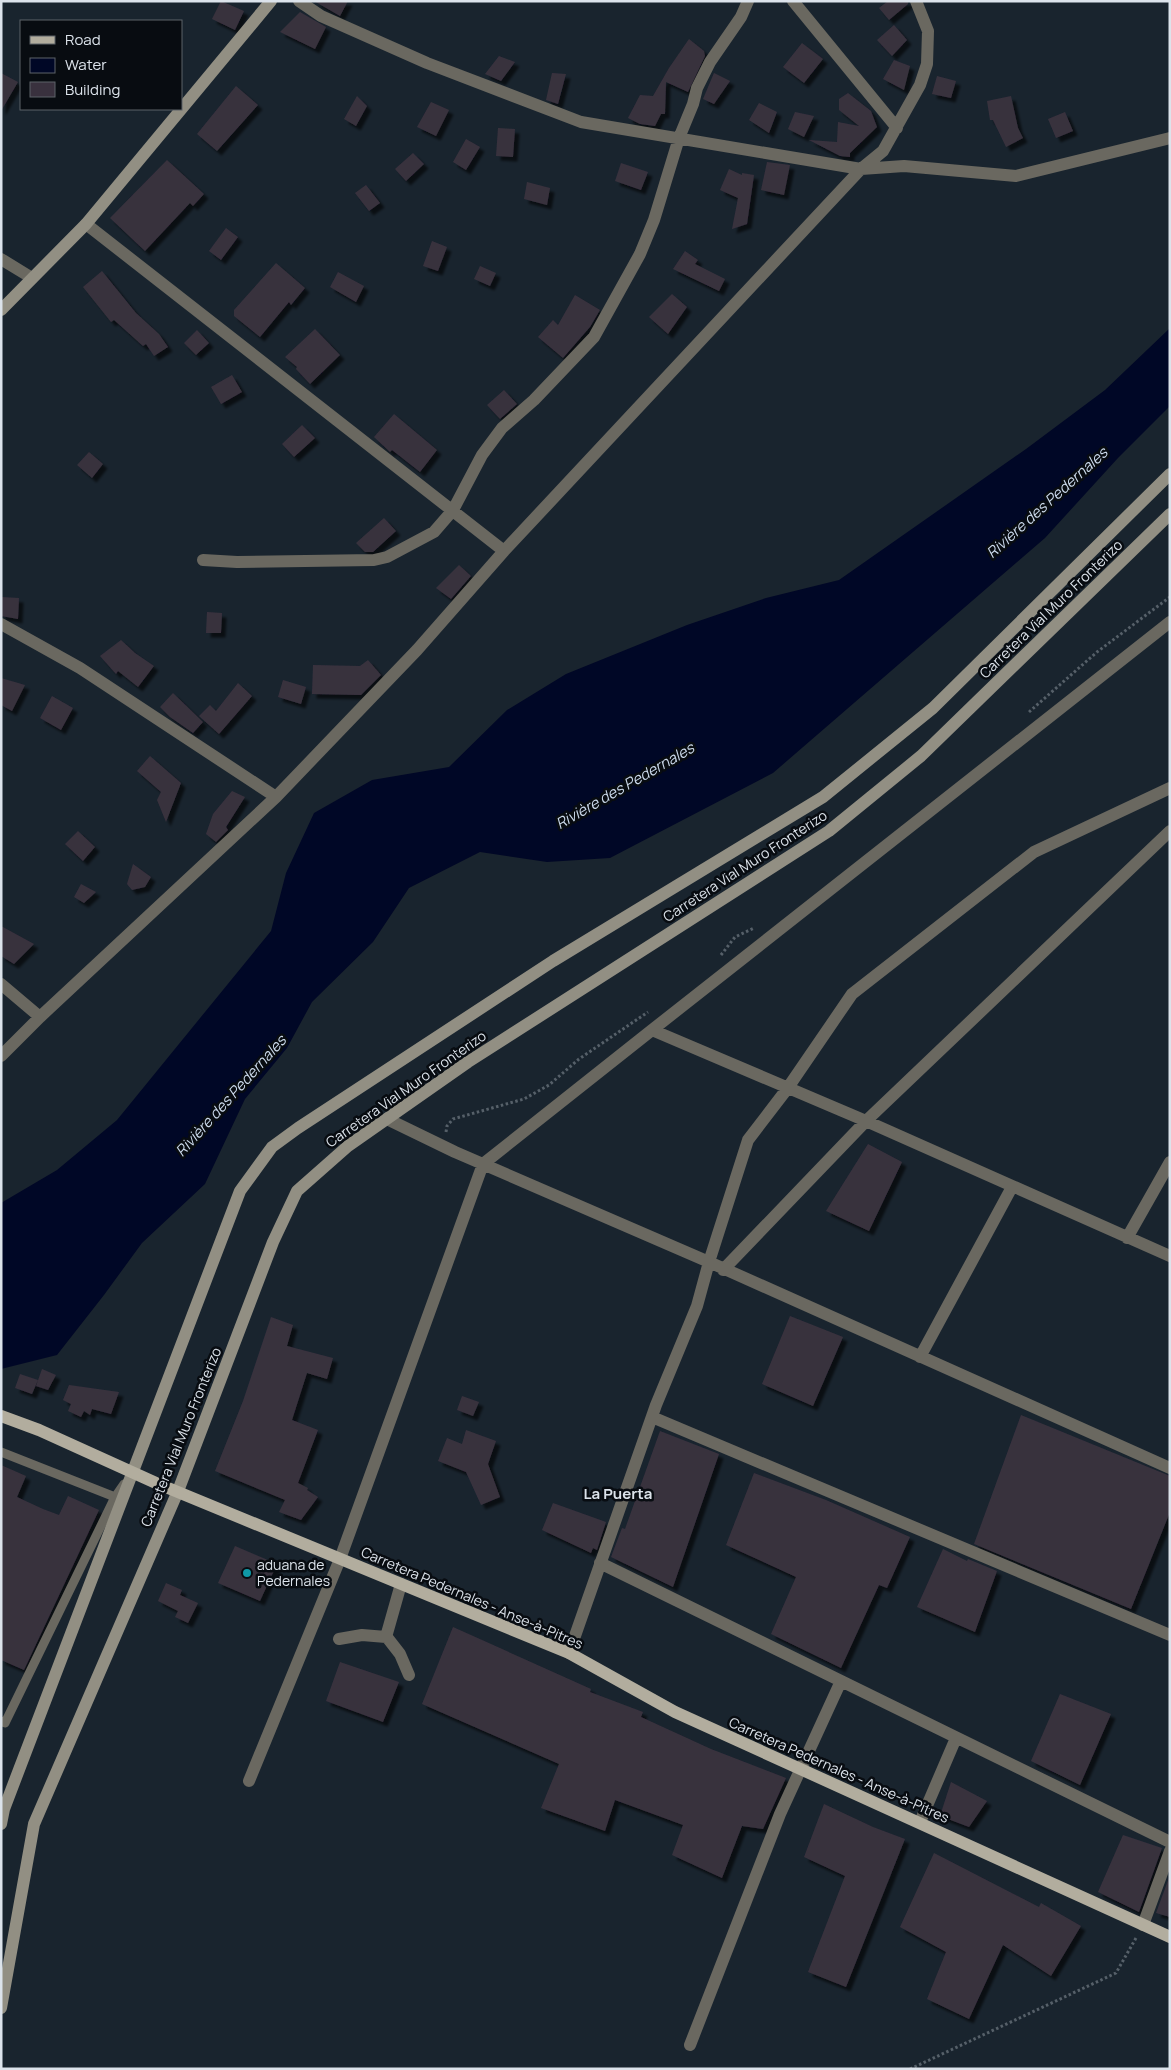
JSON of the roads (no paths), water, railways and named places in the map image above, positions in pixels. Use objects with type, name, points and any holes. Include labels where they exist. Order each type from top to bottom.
[{"type":"main road","name":"Carretera Pedernales - Anse-à-Pitres","points":[[1,1416],[569,1653],[676,1712],[1170,1937]]},
{"type":"street","points":[[299,1],[321,16],[427,63],[581,122],[861,169],[904,166],[1016,176],[1170,138]]},
{"type":"street","points":[[203,560],[298,562],[380,558],[416,543],[434,532],[453,510],[482,455],[502,428],[534,400],[594,337],[640,254],[654,220],[679,138],[693,104],[696,88],[710,62],[741,17],[748,1]]},
{"type":"street","points":[[793,1],[897,128]]},
{"type":"street","points":[[1,1056],[40,1017],[276,797],[417,650],[504,550],[861,169],[882,151],[897,128],[920,85],[927,64],[928,31],[916,1]]},
{"type":"street","points":[[182,107],[267,3]]},
{"type":"street","points":[[1,310],[86,224],[179,110]]},
{"type":"street","points":[[86,224],[504,550]]},
{"type":"street","points":[[1,259],[32,278]]},
{"type":"street","name":"Carretera Vial Muro Fronterizo","points":[[1,1824],[4,1809],[240,1191],[272,1147],[553,961],[823,797],[933,708],[1170,474]]},
{"type":"street","name":"Carretera Vial Muro Fronterizo","points":[[1,2008],[34,1824],[178,1491],[273,1242],[297,1191],[348,1146],[468,1062],[830,831],[922,756],[1170,514]]},
{"type":"street","points":[[249,1781],[340,1559],[483,1164],[1170,622]]},
{"type":"street","points":[[1,624],[80,668],[276,797]]},
{"type":"street","points":[[569,1653],[652,1417],[697,1306],[748,1140],[852,994],[1034,852],[1170,788]]},
{"type":"street","points":[[723,1270],[866,1122],[1170,831]]},
{"type":"street","points":[[1,984],[40,1017]]},
{"type":"street","points":[[652,1030],[1170,1256]]},
{"type":"street","points":[[387,1119],[456,1152],[709,1262],[723,1270],[1170,1468]]},
{"type":"street","points":[[1127,1238],[1170,1162]]},
{"type":"street","points":[[920,1358],[1012,1187]]},
{"type":"street","points":[[652,1417],[1170,1635]]},
{"type":"street","points":[[600,1563],[1170,1842]]},
{"type":"street","points":[[386,1636],[401,1584]]},
{"type":"street","points":[[339,1639],[362,1635],[386,1636],[400,1654],[409,1675]]},
{"type":"street","points":[[690,2045],[780,1814],[841,1681]]},
{"type":"street","points":[[920,1822],[956,1738]]},
{"type":"street","points":[[1143,1924],[1170,1851]]},
{"type":"lane","points":[[1,1452],[115,1497]]},
{"type":"lane","points":[[1,1721],[5,1724],[115,1497],[133,1472]]},
{"type":"water","name":"Rivière des Pedernales","points":[[1170,328],[1170,406],[1118,458],[1045,538],[773,773],[610,858],[547,862],[480,852],[409,888],[373,942],[312,1002],[287,1048],[245,1099],[205,1184],[142,1243],[57,1355],[1,1369],[1,1203],[57,1170],[117,1120],[271,931],[286,873],[314,813],[372,780],[449,767],[507,710],[566,674],[687,625],[766,598],[839,580],[1026,449],[1105,390]]},
{"type":"place","name":"aduana de Pedernales","points":[[247,1573]]},
{"type":"district","name":"La Puerta","points":[[618,1494]]}]
